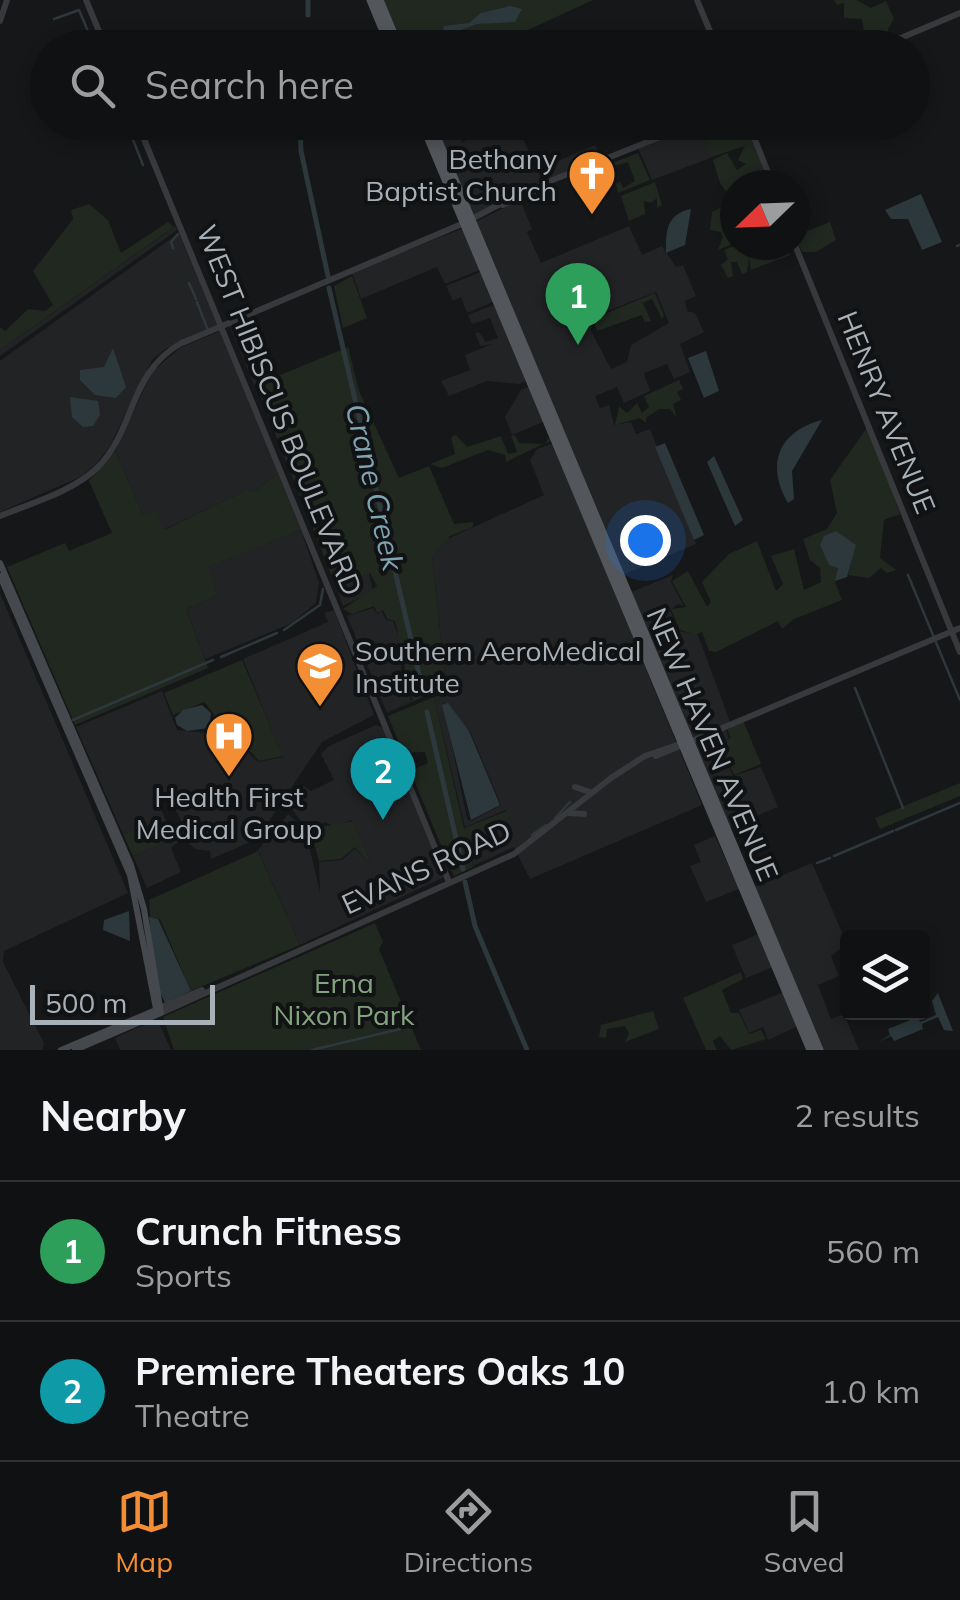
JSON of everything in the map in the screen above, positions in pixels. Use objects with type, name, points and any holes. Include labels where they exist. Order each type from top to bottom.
[{"type":"main road","points":[[377,1],[386,30]]},
{"type":"main road","points":[[377,1],[390,30]]},
{"type":"main road","name":"NEW HAVEN AVENUE","points":[[437,140],[479,259],[557,430],[659,694],[819,1050]]},
{"type":"main road","points":[[430,142],[441,149]]},
{"type":"main road","name":"NEW HAVEN AVENUE","points":[[430,142],[490,266],[554,442],[669,700],[683,742]]},
{"type":"main road","points":[[442,169],[453,178]]},
{"type":"main road","points":[[479,259],[490,266]]},
{"type":"main road","points":[[497,302],[508,309]]},
{"type":"main road","points":[[546,422],[557,430]]},
{"type":"main road","points":[[554,442],[565,451]]},
{"type":"main road","points":[[0,563],[136,894],[158,1011]]},
{"type":"main road","points":[[0,576],[56,698]]},
{"type":"main road","points":[[659,694],[669,700]]},
{"type":"main road","name":"NEW HAVEN AVENUE","points":[[745,887],[811,1050]]},
{"type":"main road","points":[[792,1004],[802,1010]]},
{"type":"main road","points":[[60,1050],[158,1011]]},
{"type":"main road","points":[[76,1050],[158,1011]]},
{"type":"main road","points":[[802,1027],[812,1032]]},
{"type":"street","points":[[0,21],[7,0]]},
{"type":"street","points":[[86,0],[98,30]]},
{"type":"street","points":[[697,0],[710,30]]},
{"type":"street","points":[[920,30],[960,13]]},
{"type":"street","name":"WEST HIBISCUS BOULEVARD","points":[[146,140],[449,882]]},
{"type":"street","points":[[0,516],[81,480],[98,467],[118,437],[147,372],[182,343],[654,140]]},
{"type":"street","points":[[755,140],[767,170]]},
{"type":"street","name":"HENRY AVENUE","points":[[801,260],[956,629],[960,652]]},
{"type":"street","name":"EVANS ROAD","points":[[158,1011],[521,850],[591,792],[641,760],[956,629]]},
{"type":"street","points":[[575,787],[591,792]]},
{"type":"street","points":[[568,814],[584,814]]},
{"type":"shaded area","points":[[510,6],[522,9],[515,22],[443,30],[444,26],[469,23],[481,13]]},
{"type":"shaded area","points":[[441,140],[524,140],[537,170],[595,145],[602,161],[473,216]]},
{"type":"shaded area","points":[[658,140],[704,140],[713,157],[652,180],[638,148]]},
{"type":"shaded area","points":[[921,194],[942,242],[922,250],[908,219],[891,219],[885,210]]},
{"type":"shaded area","points":[[520,200],[532,229],[527,232],[541,263],[629,226],[642,255],[662,246],[676,267],[683,265],[696,296],[685,301],[687,311],[695,313],[704,332],[680,344],[690,372],[674,379],[667,364],[644,373],[650,391],[624,403],[617,387],[595,396],[600,408],[609,405],[614,425],[631,422],[636,434],[650,429],[696,544],[622,575],[475,222]],"holes":[[[656,292],[669,323],[631,345],[627,362],[611,369],[591,331],[592,317]]]},
{"type":"shaded area","points":[[691,209],[685,245],[666,253],[672,220]]},
{"type":"shaded area","points":[[176,226],[177,230],[0,356],[0,350]]},
{"type":"shaded area","points":[[464,228],[482,269],[445,284],[437,267],[361,299],[353,275],[347,274]]},
{"type":"shaded area","points":[[179,233],[217,325],[165,349],[152,360],[110,446],[96,464],[82,476],[0,512],[0,361]]},
{"type":"shaded area","points":[[483,271],[495,301],[467,313],[461,297],[453,301],[446,286]]},
{"type":"shaded area","points":[[496,304],[530,379],[519,384],[487,381],[449,396],[441,381],[470,370],[465,355],[492,344],[480,346],[475,333],[479,332],[486,342],[498,338],[490,318],[472,324],[468,315]]},
{"type":"shaded area","points":[[248,316],[274,376],[254,385],[229,325]]},
{"type":"shaded area","points":[[220,331],[278,474],[253,492],[247,490],[163,530],[143,515],[115,451],[152,372],[180,348]]},
{"type":"shaded area","points":[[113,348],[126,387],[116,398],[95,395],[80,380],[80,370],[104,367]]},
{"type":"shaded area","points":[[706,351],[719,391],[704,398],[688,358]]},
{"type":"shaded area","points":[[530,386],[552,441],[544,444],[549,438],[543,422],[512,435],[505,417],[521,390]]},
{"type":"shaded area","points":[[70,397],[98,401],[100,415],[93,426],[83,427],[72,417]]},
{"type":"shaded area","points":[[822,420],[792,471],[794,499],[788,503],[778,475],[780,451],[795,432]]},
{"type":"shaded area","points":[[553,443],[702,805],[530,879],[514,847],[473,866],[467,837],[510,818],[506,810],[465,827],[434,697],[447,692],[432,557],[445,540],[544,495],[530,460],[537,449]],"holes":[[[443,702],[470,731],[501,805],[471,821],[467,819]]]},
{"type":"shaded area","points":[[665,443],[704,535],[694,540],[655,447]]},
{"type":"shaded area","points":[[714,456],[743,520],[735,526],[707,462]]},
{"type":"shaded area","points":[[301,530],[319,583],[316,603],[292,623],[205,659],[186,609],[218,595],[207,567]]},
{"type":"shaded area","points":[[836,531],[856,545],[847,577],[835,581],[838,568],[829,565],[820,545],[824,536]]},
{"type":"shaded area","points":[[383,567],[389,589],[380,569],[369,574],[373,591],[343,606],[336,587]]},
{"type":"shaded area","points":[[673,575],[671,582],[684,606],[678,604],[670,610],[679,631],[698,635],[730,722],[690,738],[629,593]]},
{"type":"shaded area","points":[[0,593],[128,893],[4,951],[3,962],[44,1043],[42,1050],[0,1050]]},
{"type":"shaded area","points":[[373,608],[393,621],[402,645],[401,671],[411,701],[418,693],[419,698],[387,713],[347,616]]},
{"type":"shaded area","points":[[334,610],[374,715],[322,742],[257,839],[211,859],[210,851],[195,849],[183,838],[171,848],[181,872],[147,888],[133,856],[162,843],[153,821],[123,834],[76,727],[162,691],[177,730],[206,733],[230,755],[241,746],[258,762],[283,757],[243,659],[328,622],[324,613]],"holes":[[[167,792],[185,829],[173,836],[156,798]]]},
{"type":"shaded area","points":[[448,703],[469,731],[500,805],[471,820],[442,705]]},
{"type":"shaded area","points":[[202,705],[211,713],[209,728],[187,731],[177,725],[175,718],[183,710]]},
{"type":"shaded area","points":[[376,725],[382,727],[444,877],[300,945],[258,850],[288,814],[305,829],[320,892],[319,862],[342,860],[355,848],[372,866],[352,820],[333,826],[325,822],[309,832],[291,808],[310,775],[304,786],[311,791],[334,780],[321,754],[329,746]]},
{"type":"shaded area","points":[[725,727],[729,738],[719,743],[733,776],[761,767],[778,807],[727,828],[691,740]]},
{"type":"shaded area","points":[[715,836],[739,889],[706,902],[690,866],[701,862],[694,845]]},
{"type":"shaded area","points":[[812,863],[841,930],[840,949],[831,956],[839,976],[818,985],[831,1019],[840,1016],[840,1020],[846,1020],[859,1050],[823,1050],[754,887]]},
{"type":"shaded area","points":[[129,911],[130,941],[103,930],[104,920]]},
{"type":"shaded area","points":[[149,917],[158,919],[191,991],[165,1003],[155,981]]},
{"type":"shaded area","points":[[759,934],[773,967],[746,978],[732,945]]},
{"type":"shaded area","points":[[784,992],[798,1026],[768,1040],[763,1027],[749,1033],[739,1010]]},
{"type":"shaded area","points":[[938,993],[953,1031],[944,1030],[938,1017],[922,1024],[923,1029],[894,1041],[891,1036],[880,1041],[890,1035],[888,1029],[910,1020],[930,1020],[936,1015],[932,1001]]},
{"type":"shaded area","points":[[157,1019],[171,1050],[120,1050],[115,1038]]},
{"type":"green space","points":[[382,0],[593,0],[528,30],[395,30]]},
{"type":"green space","points":[[834,0],[857,0],[871,8],[886,1],[894,19],[888,30],[864,30],[862,19],[844,18],[844,3],[837,5]]},
{"type":"green space","points":[[704,140],[753,140],[765,170],[737,170],[746,164],[738,160],[745,146],[711,157]]},
{"type":"green space","points":[[638,153],[650,180],[618,193],[616,184],[620,182],[623,188],[635,181],[628,162],[614,166],[618,178],[614,180],[607,165]]},
{"type":"green space","points":[[727,153],[737,170],[720,170],[720,183],[713,160]]},
{"type":"green space","points":[[655,182],[662,205],[657,208],[657,198],[651,203],[644,201],[645,214],[629,221],[621,196]]},
{"type":"green space","points":[[89,204],[108,220],[121,253],[168,222],[174,227],[0,350],[0,327],[5,331],[28,309],[45,311],[53,305],[33,271],[73,219],[71,210]]},
{"type":"green space","points":[[720,208],[720,232],[710,230],[712,212]]},
{"type":"green space","points":[[830,222],[836,240],[810,252],[810,230]]},
{"type":"green space","points":[[727,260],[749,260],[747,272],[742,274],[737,262],[731,262],[733,276],[728,278],[721,265]]},
{"type":"green space","points":[[749,260],[777,260],[751,270]]},
{"type":"green space","points":[[352,276],[367,318],[343,328],[334,286]]},
{"type":"green space","points":[[655,293],[662,319],[652,299],[643,303],[651,321],[645,322],[642,315],[597,331],[592,319]]},
{"type":"green space","points":[[348,347],[359,391],[399,478],[429,466],[454,524],[473,522],[473,527],[450,536],[432,557],[446,686],[387,714],[413,701],[395,621],[387,619],[383,610],[377,613],[374,606],[352,614],[343,609],[377,586],[370,573],[336,587],[256,385]]},
{"type":"green space","points":[[679,380],[683,389],[677,392],[681,400],[673,404],[677,418],[670,409],[659,409],[646,418],[646,423],[640,418],[615,425],[619,406],[627,413],[637,403],[642,413],[649,407],[644,396]]},
{"type":"green space","points":[[868,426],[900,514],[884,520],[880,558],[896,570],[887,573],[881,568],[869,578],[848,575],[855,545],[836,531],[824,537],[839,573],[835,582],[842,600],[794,619],[782,629],[778,621],[716,652],[709,651],[702,632],[696,635],[680,630],[671,609],[686,607],[672,581],[688,571],[707,607],[711,602],[702,582],[729,554],[757,541],[776,591],[783,584],[771,556],[794,549],[804,590],[821,582],[820,568],[810,560],[803,539],[827,529],[837,513],[830,480]]},
{"type":"green space","points":[[456,435],[467,447],[501,436],[508,454],[517,452],[511,436],[515,435],[519,443],[543,444],[506,462],[505,455],[488,450],[442,468],[430,464],[455,454],[451,437]]},
{"type":"green space","points":[[115,451],[143,515],[155,510],[164,530],[247,490],[253,492],[278,474],[301,530],[208,567],[218,595],[186,609],[208,668],[75,725],[7,567],[65,543],[69,551],[112,533],[89,481]]},
{"type":"green space","points":[[242,660],[283,756],[259,761],[242,743],[231,754],[209,738],[214,714],[204,702],[173,715],[164,693]]},
{"type":"green space","points":[[434,697],[464,828],[507,811],[510,818],[468,837],[473,867],[454,876],[410,771],[428,763],[425,752],[403,753],[388,716]]},
{"type":"green space","points":[[743,720],[761,764],[734,775],[720,743],[731,738],[726,727]]},
{"type":"green space","points":[[960,783],[960,796],[880,829],[875,818]]},
{"type":"green space","points":[[153,820],[163,843],[133,856],[123,834]]},
{"type":"green space","points":[[353,821],[372,866],[355,847],[341,859],[319,861],[310,829]]},
{"type":"green space","points":[[258,851],[300,945],[191,991],[160,919],[150,917],[149,900]]},
{"type":"green space","name":"Erna Nixon Park","points":[[375,923],[383,942],[379,949],[421,1050],[174,1050],[163,1017]]},
{"type":"green space","points":[[741,972],[743,979],[722,990],[731,1013],[739,1013],[749,1034],[761,1030],[766,1039],[731,1050],[720,1036],[713,1041],[717,1050],[706,1050],[683,998]]},
{"type":"green space","points":[[653,1011],[659,1029],[625,1042],[629,1034],[625,1026],[607,1029],[606,1038],[599,1037],[601,1025]]},
{"type":"waterway","name":"Crane Creek","points":[[308,0],[308,15]]},
{"type":"waterway","points":[[54,19],[79,10],[87,30]]},
{"type":"waterway","points":[[133,140],[143,165]]},
{"type":"waterway","name":"Crane Creek","points":[[301,140],[328,276]]},
{"type":"waterway","points":[[173,248],[171,242],[178,234]]},
{"type":"waterway","points":[[189,283],[196,299]]},
{"type":"waterway","name":"Crane Creek","points":[[329,288],[422,687]]},
{"type":"waterway","points":[[197,302],[207,328]]},
{"type":"waterway","points":[[908,575],[960,700]]},
{"type":"waterway","points":[[284,630],[320,605],[323,589]]},
{"type":"waterway","points":[[221,657],[277,633]]},
{"type":"waterway","points":[[73,720],[213,660]]},
{"type":"waterway","points":[[855,688],[903,808]]},
{"type":"waterway","name":"Crane Creek","points":[[427,712],[463,869]]},
{"type":"waterway","points":[[555,818],[570,802]]},
{"type":"waterway","points":[[896,830],[960,803]]},
{"type":"waterway","points":[[532,835],[546,825]]},
{"type":"waterway","points":[[834,856],[893,831]]},
{"type":"waterway","points":[[817,863],[830,858]]},
{"type":"waterway","name":"Crane Creek","points":[[465,882],[475,926],[527,1050]]},
{"type":"waterway","points":[[312,1050],[400,1029]]},
{"type":"place","name":"Bethany Baptist Church","points":[[592,216]]},
{"type":"place","name":"Crunch Fitness","points":[[578,345]]},
{"type":"place","name":"Southern AeroMedical Institute","points":[[320,708]]},
{"type":"place","name":"Health First Medical Group","points":[[229,778]]},
{"type":"place","name":"Premiere Theaters Oaks 10","points":[[383,820]]}]
